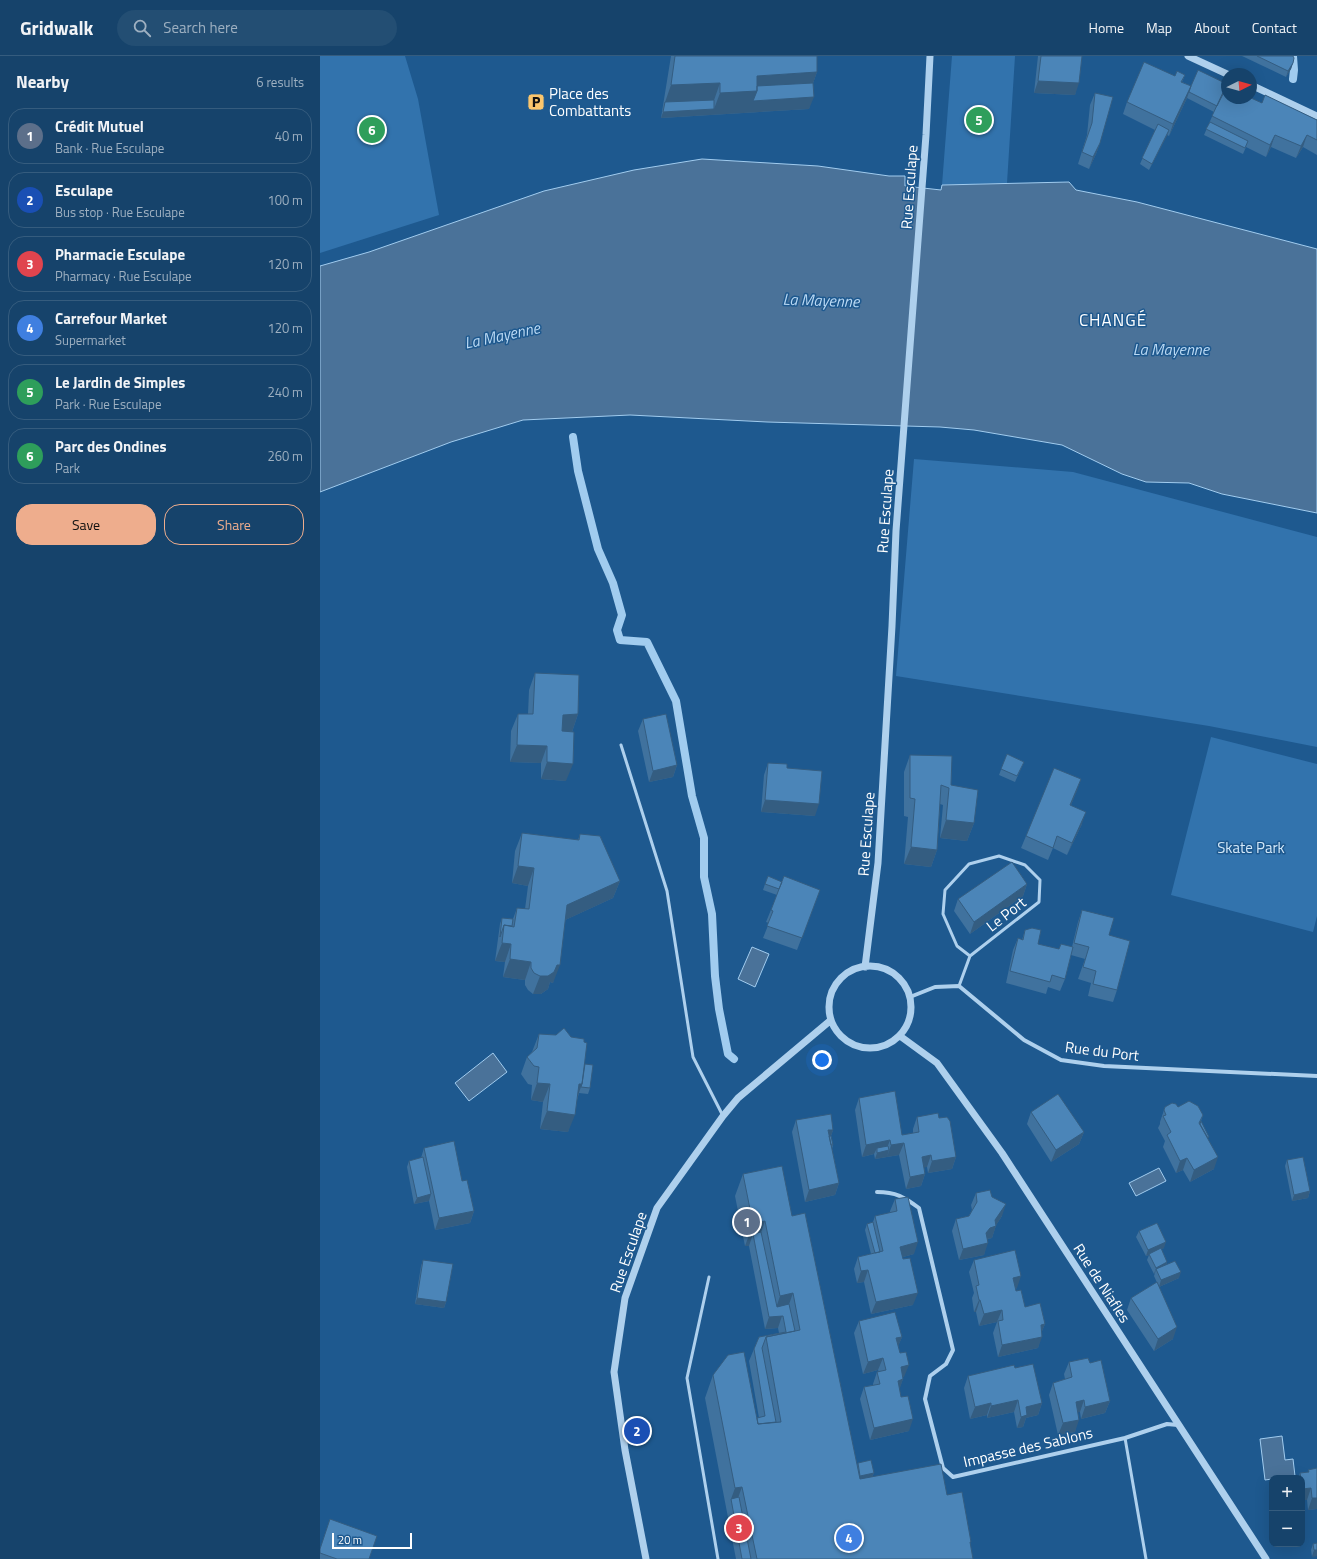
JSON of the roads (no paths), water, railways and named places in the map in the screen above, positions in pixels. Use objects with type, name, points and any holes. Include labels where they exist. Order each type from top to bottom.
[{"type":"street","name":"Rue Esculape","points":[[865,967],[878,863],[892,634],[896,531],[926,135],[930,56]]},
{"type":"street","points":[[1188,56],[1221,71]]},
{"type":"street","points":[[1257,88],[1317,116]]},
{"type":"street","points":[[865,967],[876,967],[888,970],[898,977],[906,986],[910,997],[911,1011],[908,1024],[900,1036],[889,1044],[875,1048],[861,1048],[848,1042],[838,1033],[831,1020],[829,1009],[831,997],[843,976],[853,970],[865,967]]},
{"type":"street","points":[[910,997],[935,987],[959,986]]},
{"type":"street","name":"Rue du Port","points":[[959,986],[1024,1040],[1061,1060],[1104,1066],[1317,1076]]},
{"type":"street","name":"Rue Esculape","points":[[646,1559],[625,1450],[614,1372],[625,1298],[657,1208],[724,1116],[738,1098],[831,1020]]},
{"type":"street","name":"Rue de Niafles","points":[[900,1036],[937,1063],[1002,1153],[1266,1559]]},
{"type":"street","name":"Impasse des Sablons","points":[[877,1192],[901,1195],[919,1208],[929,1245],[953,1350],[946,1364],[930,1376],[925,1399],[943,1468],[953,1477],[1125,1438],[1167,1424],[1178,1425]]},
{"type":"lane","points":[[621,745],[667,892],[693,1057],[724,1116]]},
{"type":"lane","name":"Le Port","points":[[999,856],[1025,865],[1040,880],[1039,902],[970,956],[957,946],[943,914],[945,890],[969,864],[999,856]]},
{"type":"lane","points":[[959,986],[970,956]]},
{"type":"lane","points":[[709,1277],[687,1378],[718,1559]]},
{"type":"lane","points":[[1125,1438],[1146,1559]]},
{"type":"water","name":"La Mayenne","points":[[702,159],[818,166],[889,176],[905,176],[905,186],[941,190],[942,185],[1069,182],[1076,190],[1137,202],[1317,249],[1317,513],[1222,494],[1189,483],[1146,482],[1122,474],[1062,445],[974,430],[940,427],[767,422],[630,415],[523,420],[451,442],[320,492],[320,266],[369,252],[544,191],[634,170]]},
{"type":"water","points":[[752,947],[769,954],[755,987],[738,979]]},
{"type":"water","points":[[493,1053],[507,1072],[469,1101],[455,1083]]},
{"type":"water","points":[[1159,1168],[1166,1181],[1136,1196],[1129,1183]]},
{"type":"water","points":[[1282,1436],[1285,1460],[1293,1459],[1295,1475],[1269,1475],[1269,1479],[1265,1480],[1260,1439]]},
{"type":"waterway","points":[[1293,56],[1293,79]]},
{"type":"waterway","points":[[573,437],[578,471],[598,549],[613,583],[622,615],[617,630],[620,640],[647,642],[676,701],[692,796],[704,838],[704,877],[712,914],[715,976],[719,1009],[728,1054],[734,1059]]},
{"type":"place","name":"Place des Combattants","points":[[536,102]]},
{"type":"place","name":"Le Jardin de Simples","points":[[979,120]]},
{"type":"place","name":"Parc des Ondines","points":[[372,130]]},
{"type":"place","name":"Crédit Mutuel","points":[[747,1222]]},
{"type":"place","name":"Esculape","points":[[637,1431]]},
{"type":"place","name":"Pharmacie Esculape","points":[[739,1528]]},
{"type":"place","name":"Carrefour Market","points":[[849,1538]]},
{"type":"district","name":"CHANGÉ","points":[[1113,320]]},
{"type":"park label","name":"Skate Park","points":[[1251,847]]}]
